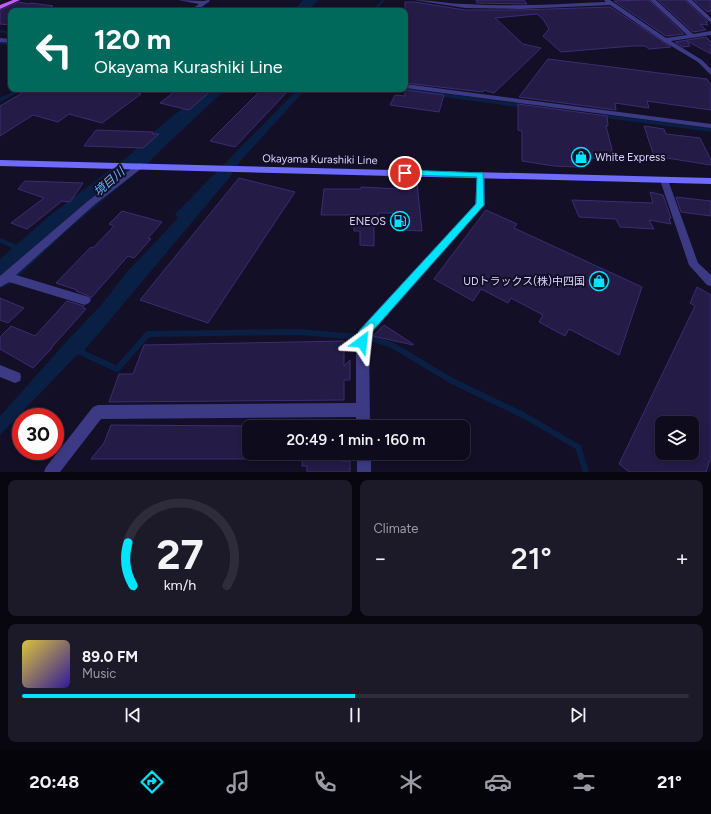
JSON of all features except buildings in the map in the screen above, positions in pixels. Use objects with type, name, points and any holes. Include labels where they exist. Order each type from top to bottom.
[{"type":"main road","points":[[0,7],[17,0]]},
{"type":"main road","name":"Okayama Kurashiki Line","points":[[0,163],[711,181]]},
{"type":"street","points":[[181,0],[207,1]]},
{"type":"street","points":[[417,0],[465,6],[520,7],[610,2],[665,40],[700,61],[711,73]]},
{"type":"street","points":[[653,0],[692,36]]},
{"type":"street","points":[[689,0],[711,21]]},
{"type":"street","points":[[196,8],[207,1]]},
{"type":"street","points":[[665,40],[711,33]]},
{"type":"street","points":[[408,86],[711,126]]},
{"type":"street","points":[[4,280],[91,203],[139,166]]},
{"type":"street","points":[[363,420],[363,338],[480,205],[481,175]]},
{"type":"street","points":[[664,180],[694,265],[711,282]]},
{"type":"street","points":[[4,280],[85,300]]},
{"type":"street","points":[[0,371],[15,377]]},
{"type":"street","points":[[51,472],[98,412],[362,410]]},
{"type":"street","points":[[364,460],[364,472]]},
{"type":"water","points":[[295,92],[303,92],[242,159],[230,177],[83,352],[75,357],[26,408],[12,408],[12,423],[0,435],[0,416],[102,304],[127,272],[178,218],[175,214]]},
{"type":"waterway","name":"境目川","points":[[303,8],[311,0]]},
{"type":"waterway","points":[[376,8],[383,0]]},
{"type":"waterway","points":[[0,31],[8,32]]},
{"type":"waterway","points":[[0,43],[8,44]]},
{"type":"waterway","points":[[408,90],[523,106]]},
{"type":"waterway","points":[[0,100],[15,92]]},
{"type":"waterway","name":"境目川","points":[[0,276],[62,220],[140,158],[159,139],[214,92]]},
{"type":"waterway","points":[[602,116],[711,130]]},
{"type":"waterway","points":[[0,240],[27,252]]},
{"type":"waterway","points":[[76,350],[117,369],[148,334],[300,332],[370,338],[392,345],[452,381],[523,415],[578,447],[586,472]]},
{"type":"place","name":"White Express","points":[[581,157]]},
{"type":"place","name":"ENEOS","points":[[400,221]]},
{"type":"place","name":"UDトラックス(株)中四国","points":[[599,281]]},
{"type":"route","points":[[362,342],[363,334],[480,205],[481,175],[405,173]]}]
